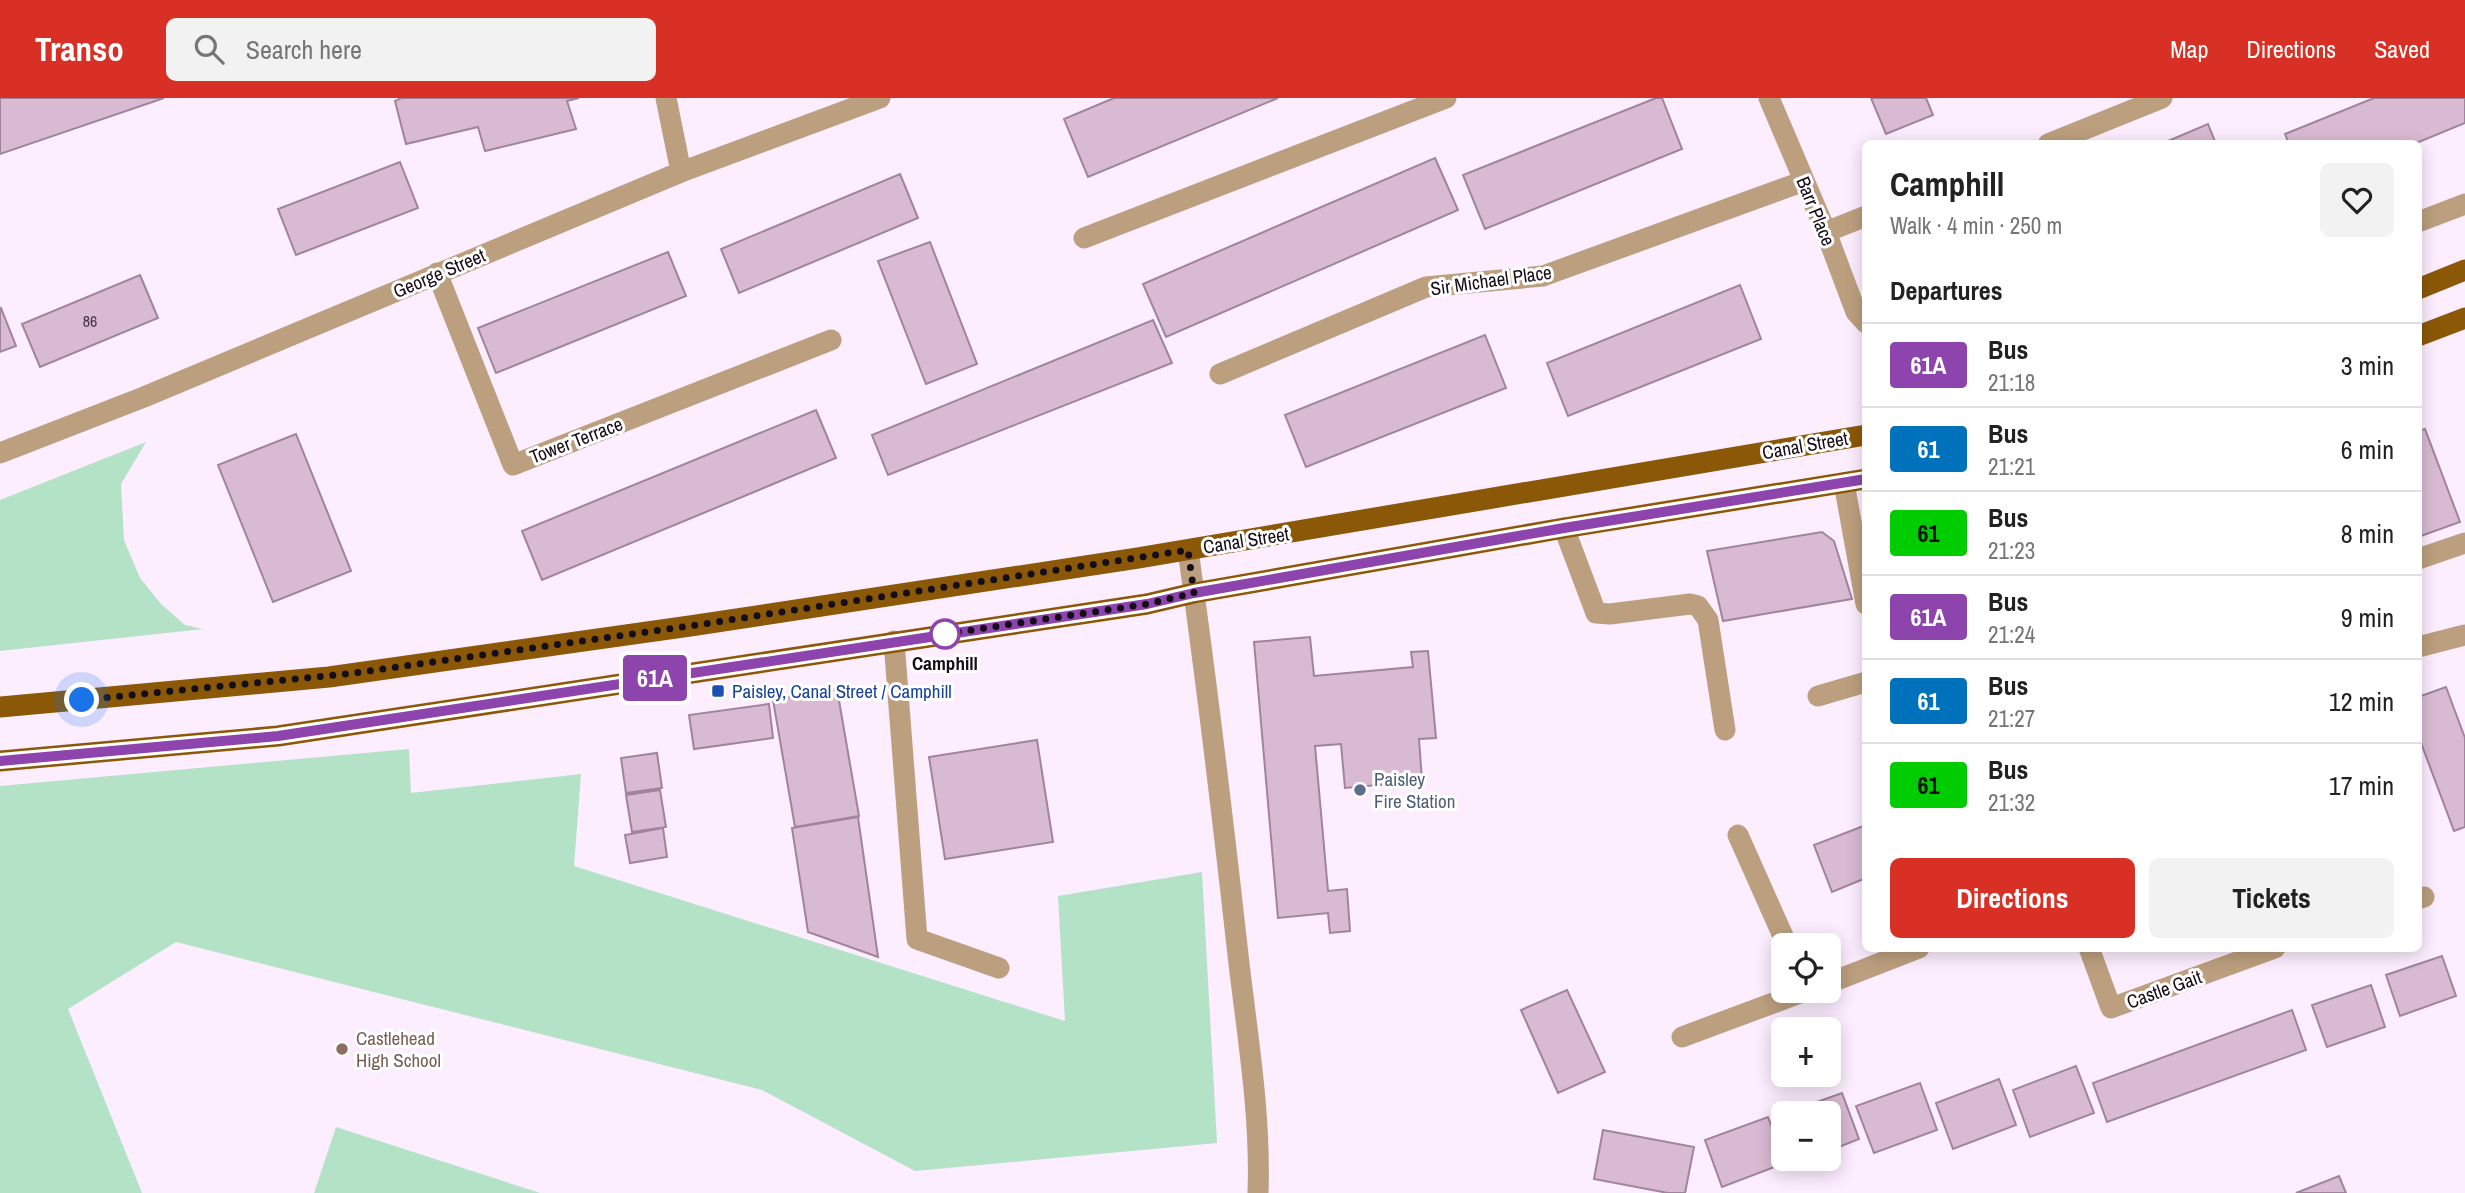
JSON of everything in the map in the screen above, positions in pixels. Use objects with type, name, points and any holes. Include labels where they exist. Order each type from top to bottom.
[{"type":"main road","points":[[2422,287],[2465,270]]},
{"type":"main road","points":[[2422,334],[2465,318]]},
{"type":"main road","name":"Canal Street","points":[[0,707],[329,677],[690,626],[1188,550],[1862,436]]},
{"type":"main road","points":[[0,761],[278,736],[1147,604],[1194,593],[1564,528],[1862,480]]},
{"type":"street","points":[[667,98],[681,172]]},
{"type":"street","name":"George Street","points":[[0,453],[144,397],[681,172],[880,98]]},
{"type":"street","points":[[1084,238],[1446,98]]},
{"type":"street","name":"Barr Place","points":[[1769,98],[1826,232],[1856,312],[1862,319]]},
{"type":"street","points":[[2058,140],[2162,98]]},
{"type":"street","name":"Sir Michael Place","points":[[1220,374],[1426,288],[1543,276],[1804,181]]},
{"type":"street","points":[[2422,220],[2465,204]]},
{"type":"street","points":[[1826,232],[1862,218]]},
{"type":"street","name":"Tower Terrace","points":[[437,273],[513,465],[831,340]]},
{"type":"street","points":[[1844,483],[1862,582]]},
{"type":"street","points":[[1564,528],[1596,613],[1610,614],[1690,604],[1698,606],[1708,620],[1725,730]]},
{"type":"street","points":[[2422,558],[2465,543]]},
{"type":"street","points":[[1188,550],[1210,707],[1247,1032],[1259,1158],[1258,1193]]},
{"type":"street","points":[[2422,646],[2465,635]]},
{"type":"street","points":[[894,641],[917,939],[999,968]]},
{"type":"street","points":[[1818,696],[1862,683]]},
{"type":"street","points":[[1738,835],[1782,933]]},
{"type":"street","points":[[1841,978],[1909,952]]},
{"type":"street","name":"Castle Gait","points":[[2090,952],[2111,1008],[2264,952]]},
{"type":"street","points":[[1682,1037],[1774,1003]]},
{"type":"green space","points":[[146,442],[121,484],[124,540],[140,578],[161,604],[185,625],[203,629],[0,651],[0,500]]},
{"type":"green space","points":[[409,749],[411,793],[581,774],[574,866],[1065,1021],[1058,896],[1202,872],[1217,1143],[915,1171],[762,1090],[176,942],[68,1009],[142,1193],[0,1193],[0,786]]},
{"type":"green space","points":[[336,1127],[540,1193],[314,1193]]},
{"type":"building","points":[[0,98],[164,98],[0,154]]},
{"type":"building","points":[[401,98],[579,98],[567,101],[576,129],[485,151],[478,127],[406,144],[395,101]]},
{"type":"building","points":[[1114,98],[1278,98],[1088,177],[1064,119]]},
{"type":"building","points":[[1656,98],[1662,98],[1682,149],[1485,229],[1463,175]]},
{"type":"building","points":[[1871,98],[1926,98],[1933,115],[1886,134]]},
{"type":"building","points":[[2374,98],[2465,98],[2465,123],[2422,141],[2287,140],[2285,134]]},
{"type":"building","points":[[2208,124],[2214,140],[2170,140]]},
{"type":"building","points":[[1435,158],[1458,210],[1166,337],[1143,284]]},
{"type":"building","points":[[400,162],[418,208],[296,255],[278,209]]},
{"type":"building","points":[[900,174],[918,218],[739,293],[721,249]]},
{"type":"building","points":[[930,242],[977,364],[926,384],[878,261]]},
{"type":"building","points":[[668,252],[686,296],[496,373],[478,328]]},
{"type":"building","points":[[140,275],[158,318],[40,367],[22,324]]},
{"type":"building","points":[[1740,285],[1761,339],[1568,416],[1547,363]]},
{"type":"building","points":[[0,309],[16,346],[0,352]]},
{"type":"building","points":[[1153,320],[1172,363],[888,475],[872,435]]},
{"type":"building","points":[[1485,335],[1506,388],[1306,467],[1285,415]]},
{"type":"building","points":[[816,410],[836,458],[542,580],[522,531]]},
{"type":"building","points":[[2425,429],[2460,522],[2422,536],[2422,430]]},
{"type":"building","points":[[296,434],[351,571],[273,602],[218,465]]},
{"type":"building","points":[[1822,532],[1834,541],[1852,599],[1723,621],[1707,551]]},
{"type":"building","points":[[1310,637],[1314,676],[1413,667],[1411,652],[1428,651],[1436,738],[1419,739],[1422,781],[1345,788],[1341,744],[1315,746],[1328,891],[1347,889],[1350,931],[1330,933],[1328,913],[1278,918],[1254,642]]},
{"type":"building","points":[[2446,687],[2465,738],[2465,827],[2454,831],[2422,746],[2422,696]]},
{"type":"building","points":[[837,689],[859,816],[795,827],[773,700]]},
{"type":"building","points":[[769,704],[773,738],[694,749],[689,715]]},
{"type":"building","points":[[1037,740],[1053,842],[945,859],[929,757]]},
{"type":"building","points":[[657,753],[662,788],[626,793],[621,758]]},
{"type":"building","points":[[660,790],[666,827],[632,832],[626,795]]},
{"type":"building","points":[[858,817],[878,957],[808,932],[792,828]]},
{"type":"building","points":[[1862,827],[1862,880],[1832,892],[1814,845]]},
{"type":"building","points":[[663,828],[667,857],[630,863],[625,835]]},
{"type":"building","points":[[2442,956],[2456,996],[2400,1016],[2386,975]]},
{"type":"building","points":[[2371,985],[2385,1027],[2327,1047],[2312,1005]]},
{"type":"building","points":[[1567,990],[1605,1072],[1558,1093],[1521,1010]]},
{"type":"building","points":[[2292,1010],[2306,1050],[2107,1122],[2093,1083]]},
{"type":"building","points":[[2076,1066],[2094,1113],[2030,1137],[2013,1090]]},
{"type":"building","points":[[1999,1079],[2016,1125],[1953,1149],[1936,1103]]},
{"type":"building","points":[[1920,1083],[1937,1130],[1874,1153],[1856,1106]]},
{"type":"building","points":[[1842,1093],[1859,1139],[1841,1146],[1841,1101],[1820,1101]]},
{"type":"building","points":[[1768,1117],[1771,1125],[1771,1168],[1722,1187],[1705,1140]]},
{"type":"building","points":[[1603,1130],[1694,1147],[1685,1193],[1668,1193],[1594,1179]]},
{"type":"building","points":[[2339,1176],[2346,1193],[2296,1193]]},
{"type":"bus line","name":"61A","points":[[0,761],[305,732],[1147,604],[1194,593],[1564,528],[1862,480]]},
{"type":"place","name":"Camphill","points":[[945,634]]},
{"type":"place","name":"Paisley, Canal Street / Camphill","points":[[718,691]]},
{"type":"place","name":"Paisley Fire Station","points":[[1360,790]]},
{"type":"place","name":"Castlehead High School","points":[[342,1049]]},
{"type":"route","points":[[82,700],[329,677],[690,626],[1188,550],[1194,593],[1147,604],[945,634]]}]
